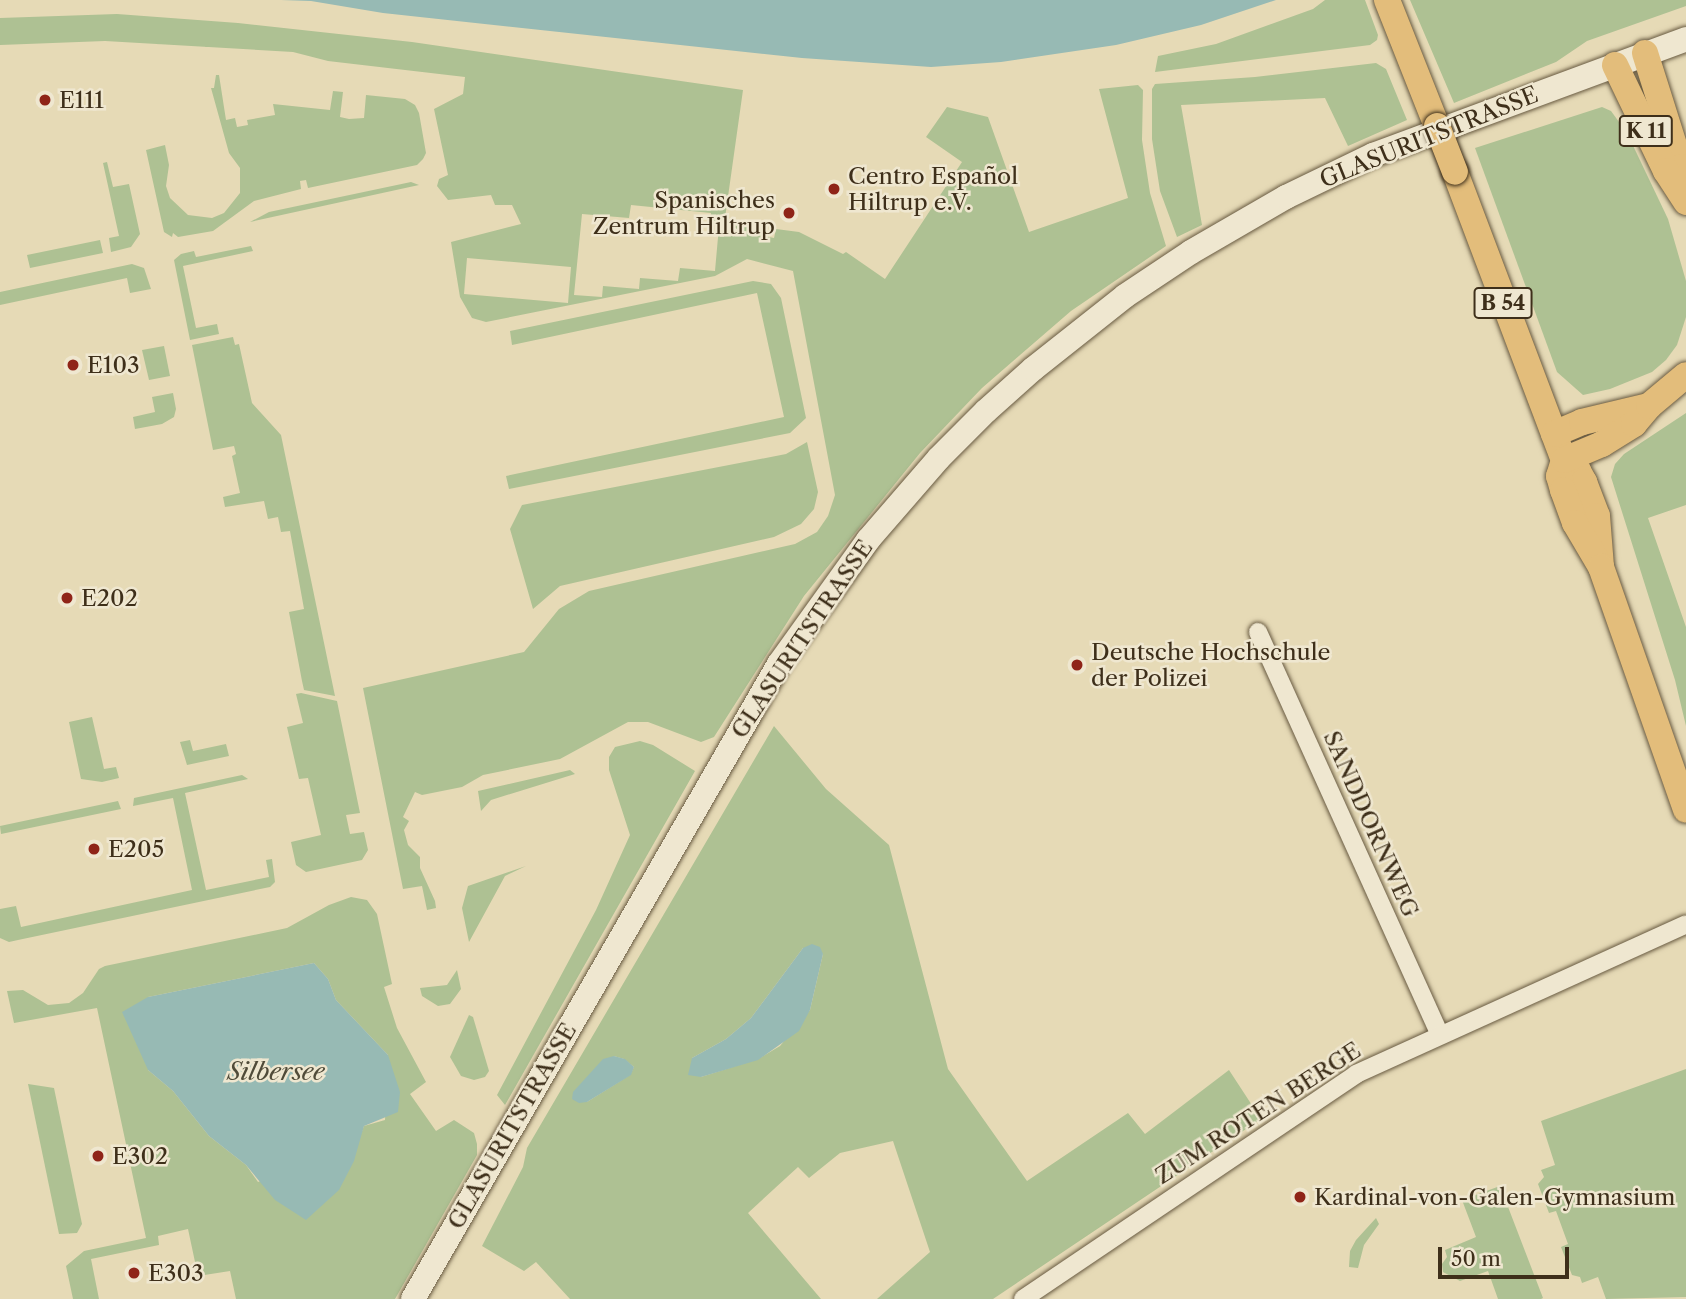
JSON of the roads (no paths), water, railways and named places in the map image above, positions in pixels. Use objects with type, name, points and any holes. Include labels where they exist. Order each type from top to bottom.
[{"type":"main road","name":"B 54","points":[[1387,0],[1564,460],[1577,471],[1584,482],[1597,516],[1601,567],[1686,810]]},
{"type":"main road","name":"GLASURITSTRASSE","points":[[413,1299],[779,664],[854,557],[939,458],[995,403],[1082,329],[1169,266],[1222,233],[1373,155],[1686,39]]},
{"type":"main road","name":"K 11","points":[[1646,54],[1681,167],[1684,198]]},
{"type":"main road","name":"K 11","points":[[1615,65],[1666,171],[1684,198]]},
{"type":"main road","points":[[1564,460],[1602,444],[1633,424],[1649,405],[1686,375]]},
{"type":"main road","points":[[1554,434],[1582,422],[1649,405]]},
{"type":"street","name":"SANDDORNWEG","points":[[1258,632],[1440,1035]]},
{"type":"street","name":"ZUM ROTEN BERGE","points":[[1024,1299],[1338,1085],[1440,1035],[1686,924]]},
{"type":"water","points":[[281,0],[1276,0],[1201,25],[1116,45],[1001,62],[931,67],[802,58],[383,13],[311,1]]},
{"type":"water","points":[[812,944],[820,947],[823,954],[810,1010],[799,1031],[758,1060],[701,1077],[688,1075],[692,1058],[726,1039],[751,1018],[803,948]]},
{"type":"water","name":"Silbersee","points":[[314,963],[328,979],[336,1000],[388,1055],[400,1092],[398,1112],[364,1126],[354,1161],[339,1190],[306,1220],[275,1200],[246,1165],[209,1136],[173,1091],[148,1070],[122,1012],[148,997]]},
{"type":"water","points":[[614,1056],[625,1059],[634,1067],[631,1075],[587,1102],[579,1103],[572,1099],[573,1092],[603,1059]]},
{"type":"place","name":"E111","points":[[45,100]]},
{"type":"place","name":"Centro Español Hiltrup e.V.","points":[[834,189]]},
{"type":"place","name":"Spanisches Zentrum Hiltrup","points":[[789,213]]},
{"type":"place","name":"E103","points":[[73,365]]},
{"type":"place","name":"E202","points":[[67,598]]},
{"type":"place","name":"Deutsche Hochschule der Polizei","points":[[1077,665]]},
{"type":"place","name":"E205","points":[[94,849]]},
{"type":"place","name":"E302","points":[[98,1156]]},
{"type":"place","name":"Kardinal-von-Galen-Gymnasium","points":[[1300,1197]]},
{"type":"place","name":"E303","points":[[134,1273]]}]
